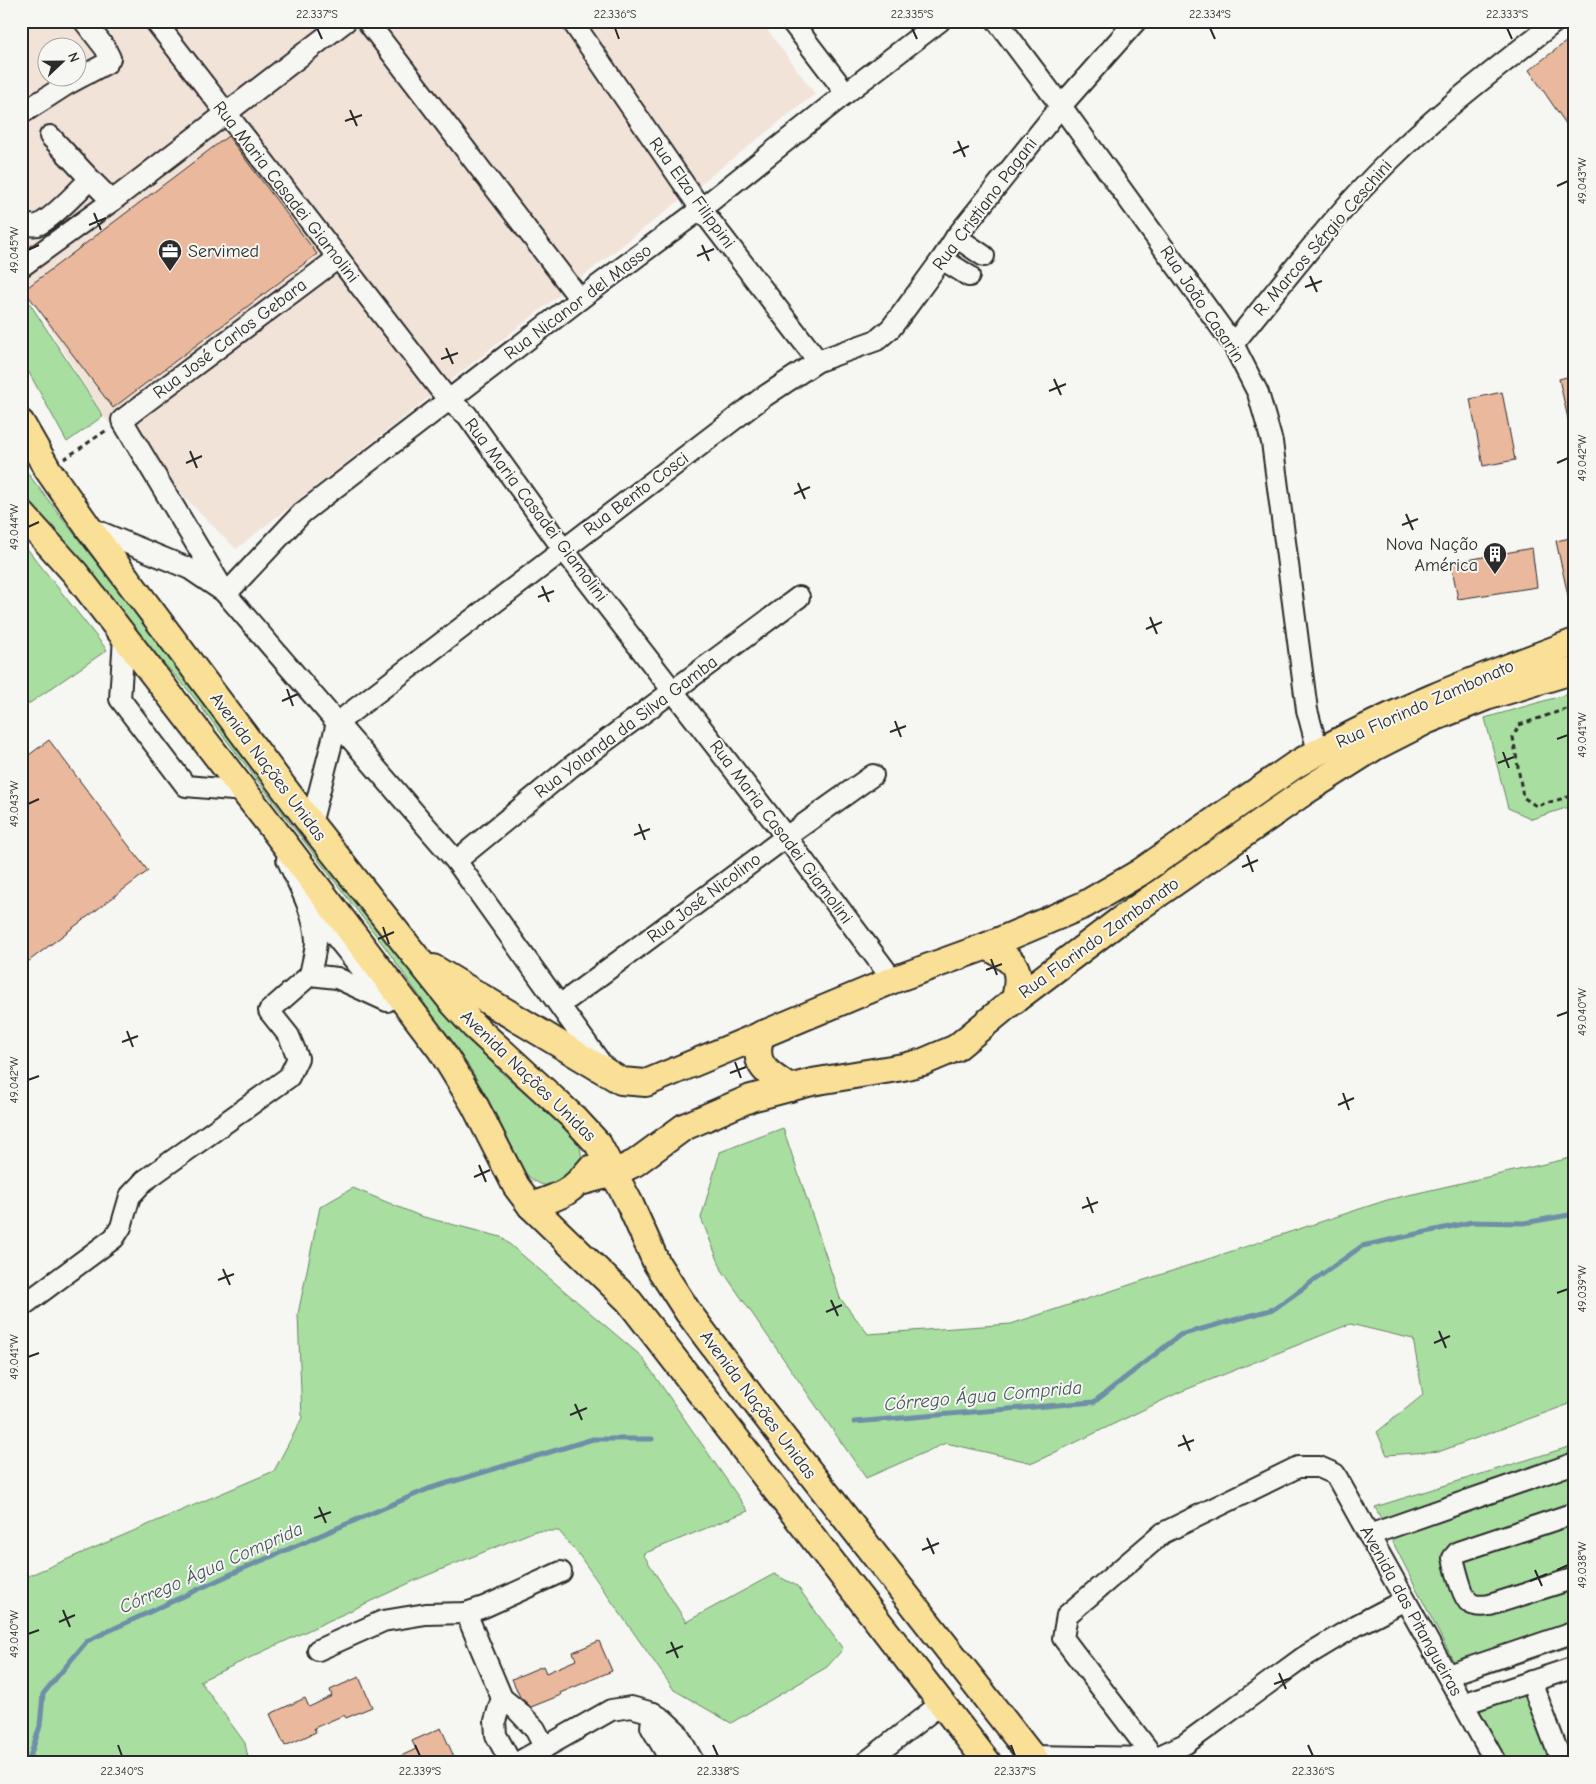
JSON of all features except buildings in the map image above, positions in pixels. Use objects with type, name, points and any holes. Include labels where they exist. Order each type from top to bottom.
[{"type":"main road","name":"Avenida Nações Unidas","points":[[21,423],[48,470],[88,528],[311,824],[417,958],[474,1026],[575,1119],[598,1144],[629,1202],[657,1264],[688,1312],[762,1411],[1034,1759]]},
{"type":"main road","name":"Avenida Nações Unidas","points":[[21,513],[75,573],[441,1050],[474,1104],[516,1186],[531,1206],[629,1301],[988,1763]]},
{"type":"main road","name":"Rua Florindo Zambonato","points":[[417,958],[621,1081],[646,1083],[893,980],[987,946],[1084,905],[1139,873],[1294,765],[1318,751],[1466,683],[1575,642]]},
{"type":"main road","name":"Rua Florindo Zambonato","points":[[580,1182],[614,1173],[635,1163],[684,1127],[750,1098],[812,1082],[902,1068],[923,1062],[956,1048],[1015,1000],[1127,916],[1307,790],[1373,748],[1428,720],[1486,697],[1575,670]]},
{"type":"main road","points":[[987,946],[1004,956],[1016,968],[1019,980],[1015,1000]]},
{"type":"main road","points":[[762,1034],[758,1049],[760,1062],[766,1072],[790,1088]]},
{"type":"main road","points":[[629,1202],[640,1181],[641,1174],[656,1151],[684,1127]]},
{"type":"main road","points":[[531,1206],[568,1193],[580,1182],[593,1166],[598,1144]]},
{"type":"main road","points":[[942,1703],[955,1695],[965,1695],[1013,1751],[1034,1759]]},
{"type":"street","points":[[21,114],[66,85],[107,63],[110,58],[105,48],[84,21]]},
{"type":"street","name":"Rua Maria Casadei Giamolini","points":[[155,21],[449,401],[467,414],[564,549],[786,837],[893,980]]},
{"type":"street","points":[[26,261],[112,201],[346,21]]},
{"type":"street","points":[[367,21],[580,299]]},
{"type":"street","name":"Rua Elza Filippini","points":[[572,21],[701,209],[818,361]]},
{"type":"street","points":[[790,21],[846,94]]},
{"type":"street","name":"Rua Nicanor del Masso","points":[[226,594],[302,513],[580,299],[701,209],[940,21]]},
{"type":"street","name":"Rua João Casarin","points":[[997,21],[1061,106],[1233,344],[1258,393],[1272,442],[1307,710],[1318,751]]},
{"type":"street","name":"R. Marcos Sérgio Ceschini","points":[[1233,344],[1358,193],[1391,159],[1440,115],[1556,21]]},
{"type":"street","name":"Rua Cristiano Pagani","points":[[818,361],[877,340],[891,328],[956,237],[1128,24]]},
{"type":"street","points":[[50,136],[112,201]]},
{"type":"street","points":[[21,222],[30,226],[39,225],[74,196],[90,179]]},
{"type":"street","points":[[956,237],[984,256]]},
{"type":"street","name":"Rua José Carlos Gebara","points":[[122,420],[338,258]]},
{"type":"street","points":[[942,259],[970,276]]},
{"type":"street","name":"Rua Bento Cosci","points":[[337,723],[762,398],[818,361]]},
{"type":"street","points":[[122,420],[226,594],[456,861],[607,1072]]},
{"type":"street","points":[[88,528],[190,569],[226,594]]},
{"type":"street","name":"Rua Yolanda da Silva Gamba","points":[[456,861],[572,766],[799,597]]},
{"type":"street","points":[[124,637],[120,699],[186,786],[244,791]]},
{"type":"street","points":[[311,824],[337,723]]},
{"type":"street","name":"Rua José Nicolino","points":[[560,1005],[786,837],[873,775]]},
{"type":"street","points":[[21,1307],[114,1238],[121,1227],[130,1196],[144,1181],[289,1077],[298,1058],[289,1036],[269,1012],[310,975],[316,942],[314,928],[305,899],[271,826]]},
{"type":"street","points":[[305,899],[386,1001],[441,1050]]},
{"type":"street","points":[[310,975],[337,978],[386,1001]]},
{"type":"street","points":[[1369,1535],[1575,1463]]},
{"type":"street","name":"Avenida das Pitangueiras","points":[[1156,1761],[1063,1638],[1067,1615],[1163,1533],[1298,1467],[1319,1467],[1335,1474],[1496,1763]]},
{"type":"street","points":[[1575,1513],[1458,1552],[1453,1558],[1465,1597],[1471,1604],[1480,1606],[1490,1605],[1575,1578]]},
{"type":"street","points":[[318,1650],[383,1621],[426,1614],[466,1612],[484,1608],[561,1572]]},
{"type":"street","points":[[1034,1759],[1156,1761],[1185,1744],[1304,1657],[1357,1625],[1405,1600]]},
{"type":"street","points":[[466,1612],[502,1698],[517,1710],[535,1729],[545,1748]]},
{"type":"street","points":[[1448,1675],[1575,1632]]},
{"type":"street","points":[[1462,1704],[1575,1666]]},
{"type":"street","points":[[1531,1681],[1562,1763]]},
{"type":"street","points":[[502,1698],[495,1721],[496,1735],[511,1763]]},
{"type":"street","points":[[865,1763],[942,1703]]},
{"type":"street","points":[[517,1763],[611,1710],[631,1707],[653,1713],[676,1731],[694,1763]]},
{"type":"street","points":[[653,1713],[651,1727],[672,1763]]},
{"type":"path","points":[[48,470],[122,420]]},
{"type":"path","points":[[1575,706],[1519,725],[1513,736],[1524,797],[1536,806],[1575,795]]},
{"type":"shaded area","points":[[21,21],[761,21],[815,94],[236,549],[103,416],[32,299],[21,286]]},
{"type":"green space","points":[[21,290],[103,416],[67,442],[21,358]]},
{"type":"green space","points":[[21,461],[29,475],[439,1007],[504,1075],[562,1123],[579,1140],[582,1159],[579,1170],[552,1185],[540,1184],[525,1173],[472,1071],[385,947],[188,690],[108,601],[83,565],[43,516],[21,496]]},
{"type":"green space","points":[[21,541],[107,650],[21,709]]},
{"type":"green space","points":[[1575,692],[1575,805],[1532,819],[1508,808],[1485,718]]},
{"type":"green space","points":[[783,1128],[840,1298],[868,1334],[1011,1324],[1387,1200],[1575,1157],[1575,1402],[1441,1451],[1387,1455],[1377,1432],[1423,1395],[1413,1339],[1350,1324],[1180,1392],[1033,1463],[946,1443],[866,1478],[722,1270],[701,1218],[720,1152]]},
{"type":"green space","points":[[353,1188],[420,1216],[501,1237],[641,1356],[748,1511],[643,1554],[686,1622],[774,1574],[797,1586],[843,1649],[827,1667],[731,1723],[674,1690],[579,1555],[559,1531],[535,1531],[418,1579],[200,1681],[245,1743],[249,1763],[21,1763],[21,1579],[274,1471],[302,1418],[298,1314],[320,1207]]},
{"type":"green space","points":[[1575,1445],[1575,1645],[1464,1682],[1375,1507]]},
{"type":"green space","points":[[1534,1688],[1560,1763],[1502,1763],[1472,1709]]},
{"type":"waterway","name":"Córrego Água Comprida","points":[[854,1422],[1094,1402],[1180,1335],[1274,1309],[1362,1246],[1472,1222],[1524,1223],[1575,1214]]},
{"type":"waterway","name":"Córrego Água Comprida","points":[[28,1763],[40,1726],[43,1694],[87,1641],[242,1569],[428,1489],[593,1439],[652,1439]]},
{"type":"place","name":"Servimed","points":[[170,272]]},
{"type":"place","name":"Nova Nação América","points":[[1495,575]]}]
